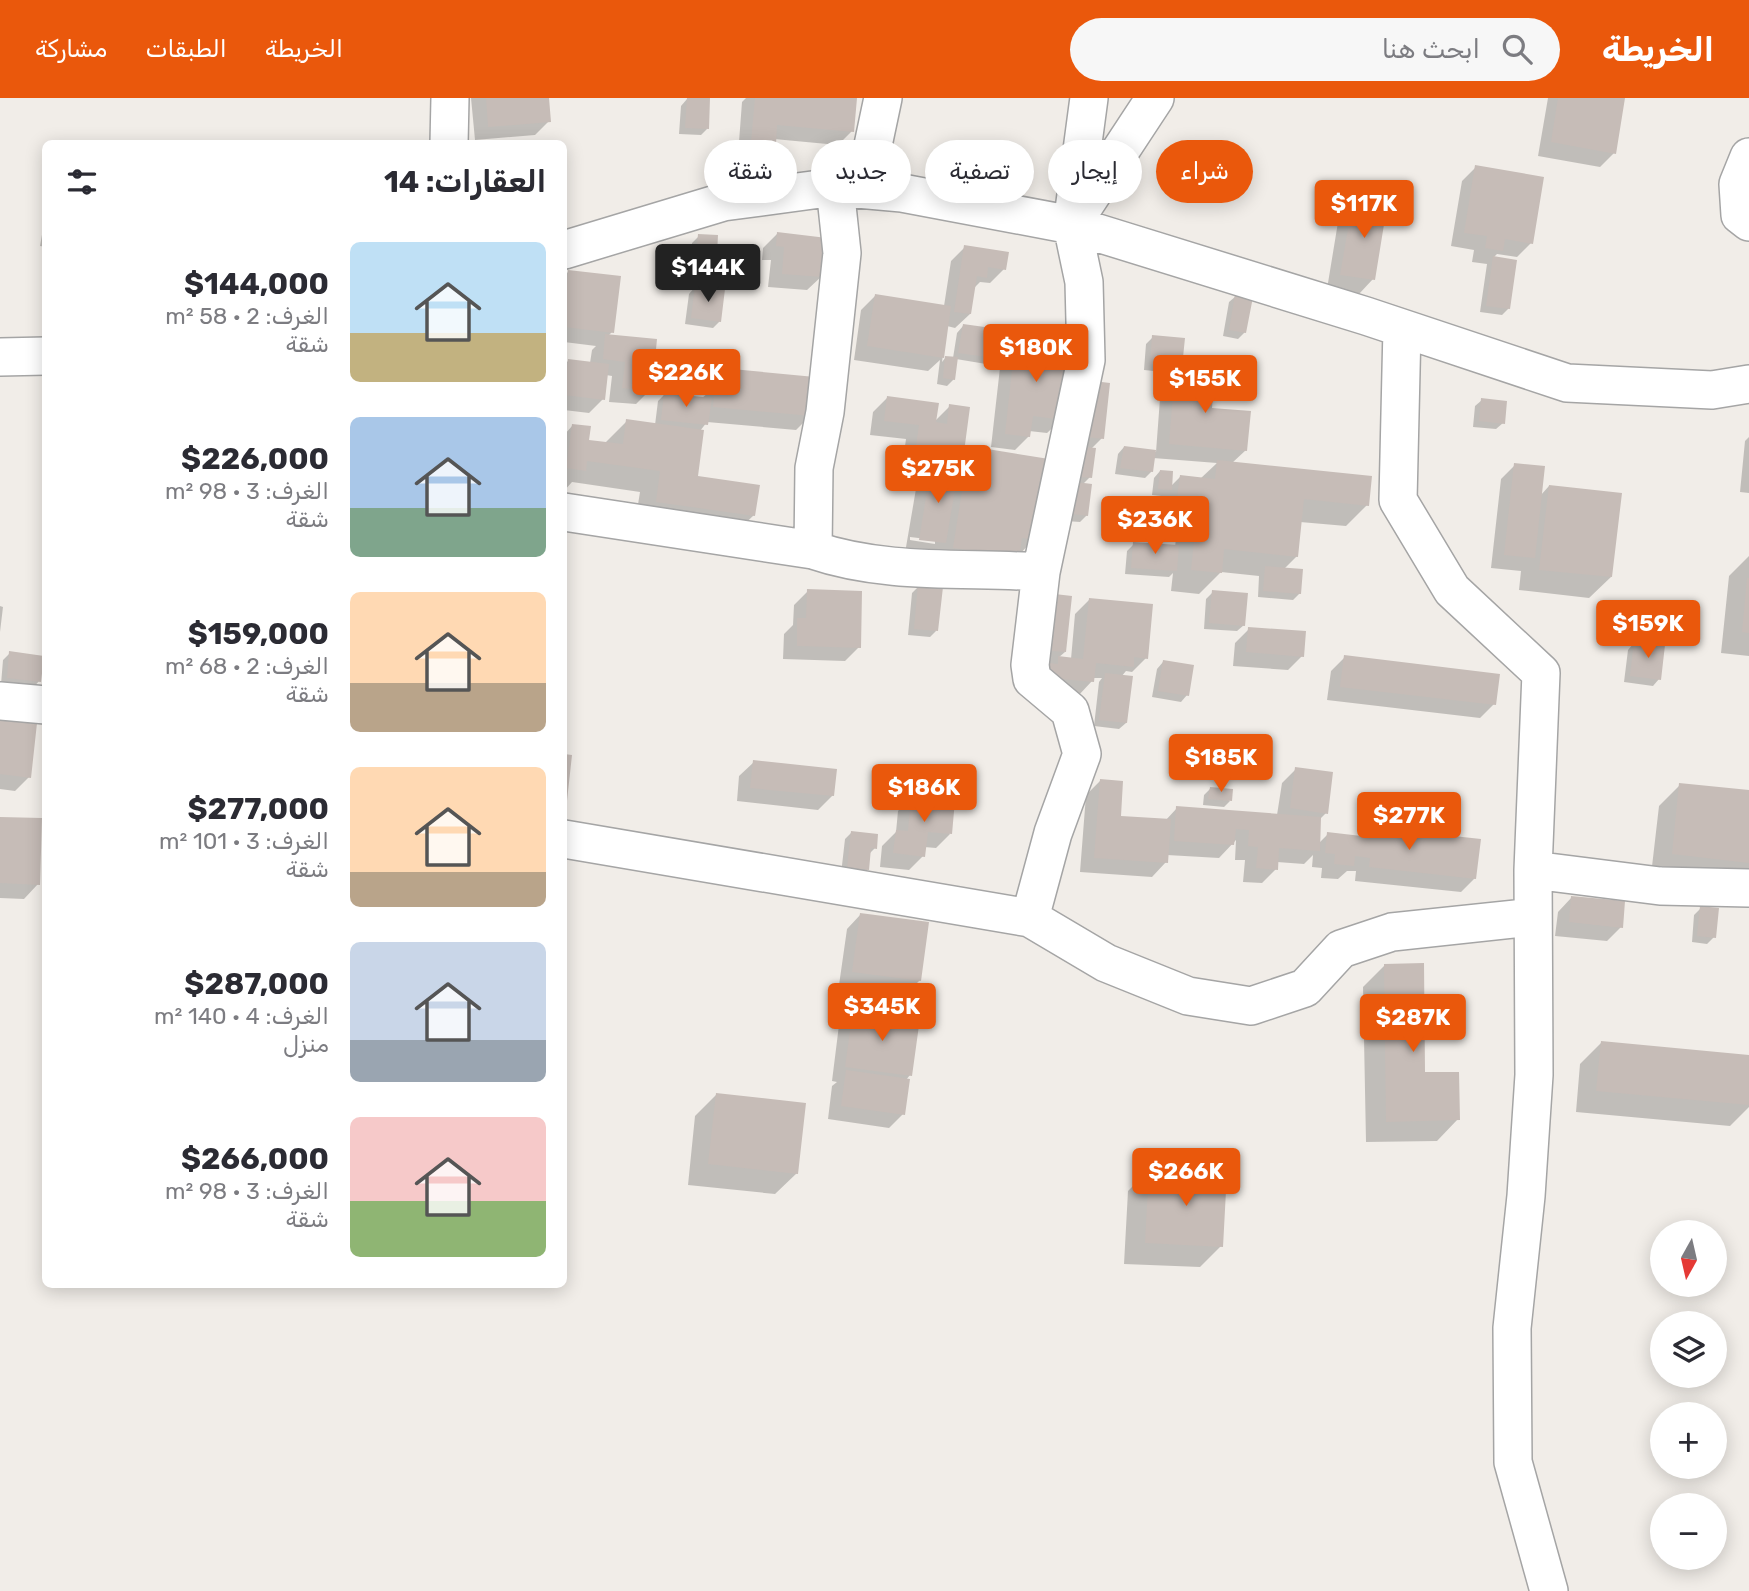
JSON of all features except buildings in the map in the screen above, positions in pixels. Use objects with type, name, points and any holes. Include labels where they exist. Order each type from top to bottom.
[{"type":"street","points":[[449,140],[450,98]]},
{"type":"street","points":[[874,140],[883,98]]},
{"type":"street","points":[[1031,918],[1053,833],[1082,754],[1070,711],[1032,680],[1030,665],[1041,572],[1086,360],[1084,282],[1072,225],[1089,98]]},
{"type":"street","points":[[1072,225],[1155,98]]},
{"type":"street","points":[[1749,157],[1738,184],[1740,215],[1749,222]]},
{"type":"street","points":[[567,249],[723,202],[811,190]]},
{"type":"street","points":[[911,194],[1072,225],[1402,328],[1567,383],[1712,390],[1749,384]]},
{"type":"street","points":[[813,550],[814,468],[825,412],[842,253],[837,203]]},
{"type":"street","points":[[1402,328],[1398,500],[1452,590],[1541,673],[1533,870],[1534,1075],[1526,1196],[1512,1328],[1513,1462],[1549,1591]]},
{"type":"street","points":[[0,357],[42,356]]},
{"type":"street","points":[[567,512],[813,550],[833,557],[897,568],[989,568],[1041,572]]},
{"type":"street","points":[[0,701],[42,705]]},
{"type":"street","points":[[567,840],[1031,918],[1106,963],[1188,996],[1251,1006],[1305,988],[1341,949],[1392,932],[1533,917]]},
{"type":"street","points":[[1533,870],[1660,886],[1749,888]]}]
